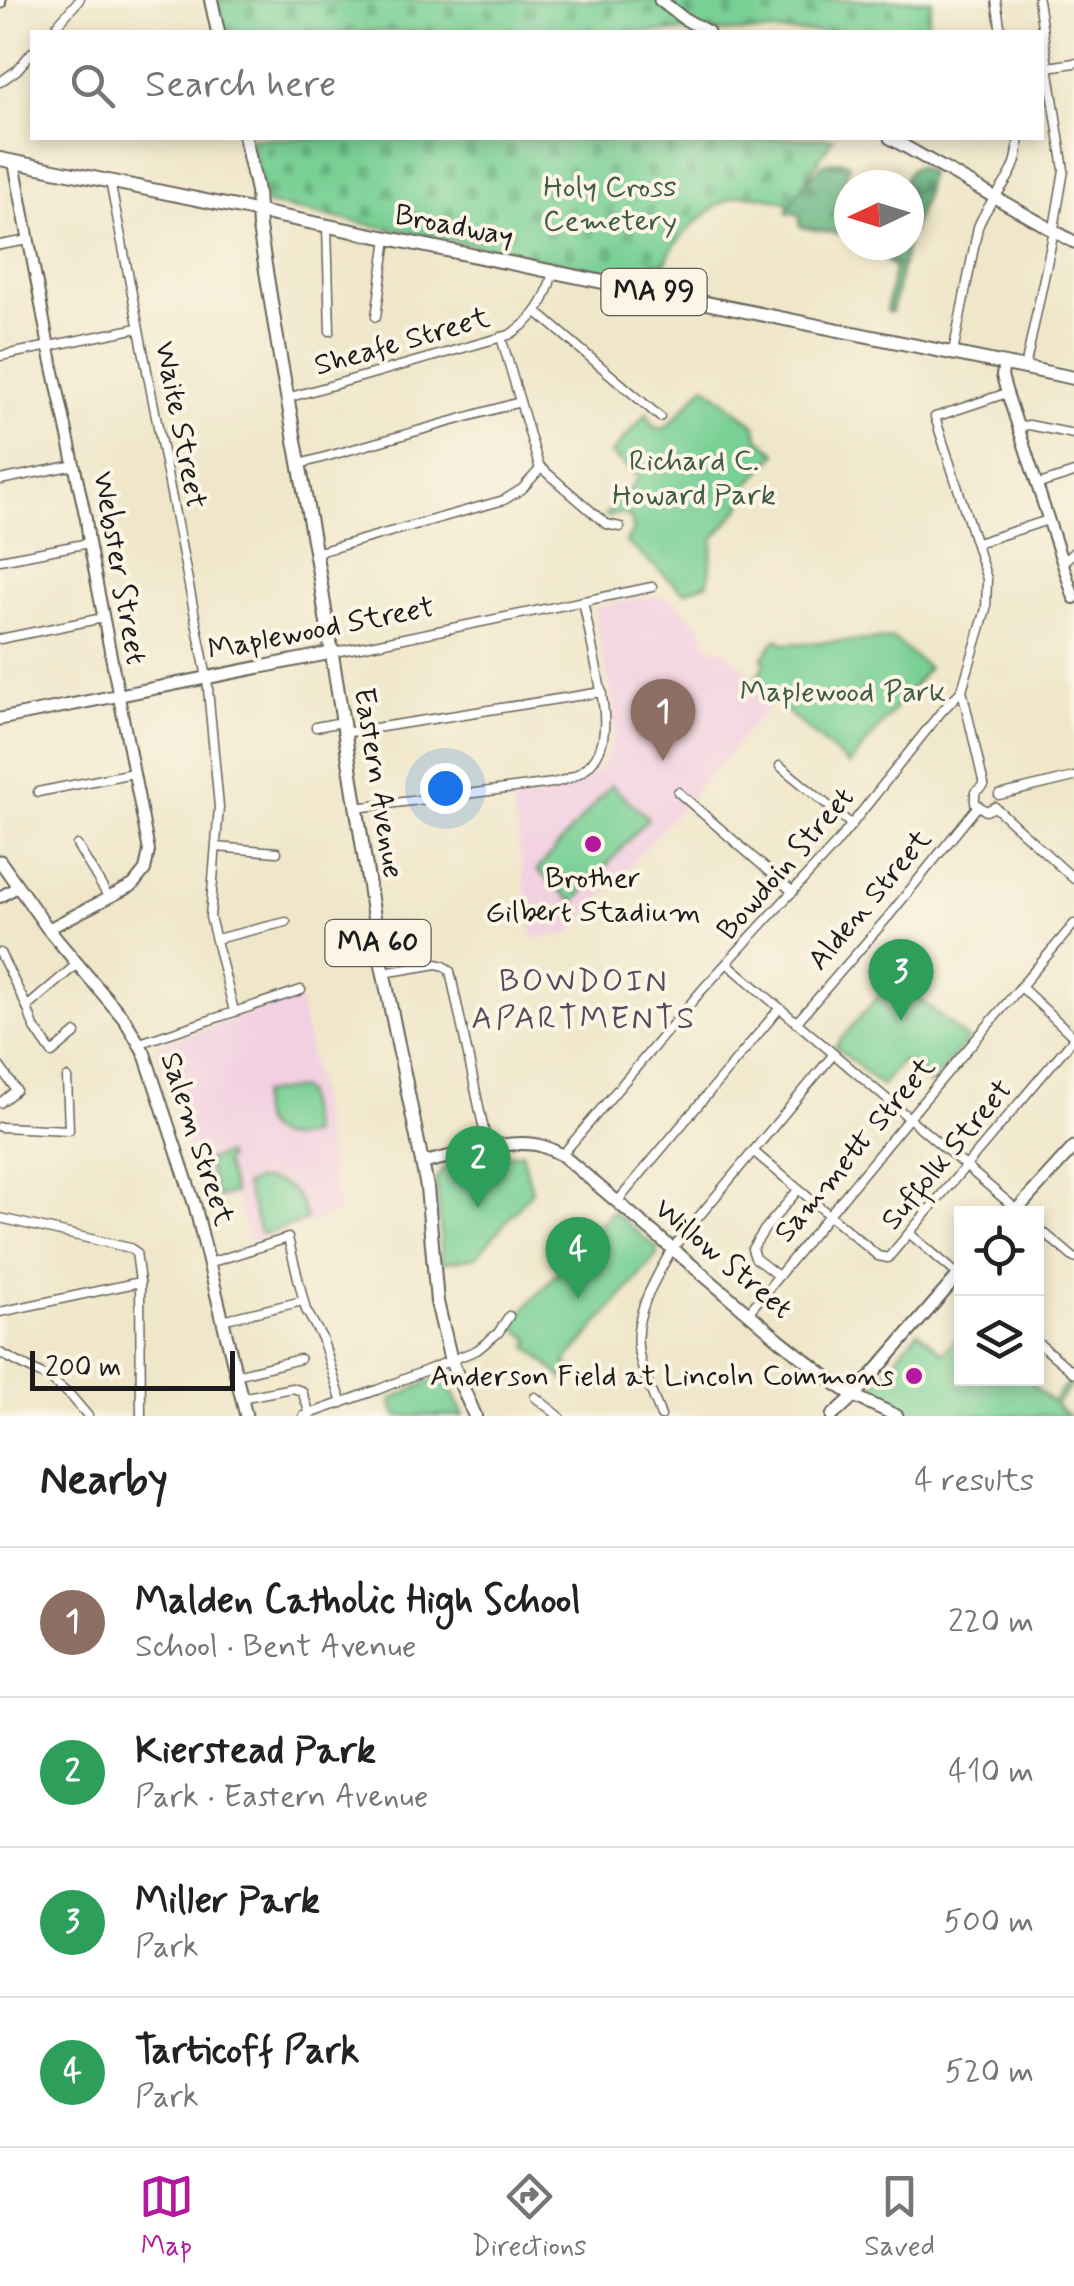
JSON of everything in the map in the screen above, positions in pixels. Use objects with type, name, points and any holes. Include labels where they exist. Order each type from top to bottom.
[{"type":"main road","points":[[211,0],[218,30]]},
{"type":"main road","points":[[660,0],[704,30]]},
{"type":"main road","name":"Eastern Avenue","points":[[242,140],[251,198],[258,212],[384,973],[422,1163],[436,1302],[451,1361],[475,1416]]},
{"type":"main road","points":[[894,140],[1074,242]]},
{"type":"main road","name":"Broadway","points":[[7,161],[1074,378]]},
{"type":"main road","name":"Maplewood Street","points":[[0,719],[332,653]]},
{"type":"main road","name":"Salem Street","points":[[0,861],[48,929],[140,1043],[195,1206],[246,1416]]},
{"type":"main road","points":[[422,1163],[530,1143],[562,1155]]},
{"type":"main road","points":[[1022,1206],[1074,1148]]},
{"type":"main road","name":"Willow Street","points":[[562,1155],[837,1385],[897,1416]]},
{"type":"main road","points":[[832,1416],[954,1282]]},
{"type":"street","points":[[53,30],[80,0]]},
{"type":"street","points":[[996,0],[1002,30]]},
{"type":"street","points":[[1038,0],[1041,30]]},
{"type":"street","points":[[0,82],[30,54]]},
{"type":"street","points":[[1025,368],[1064,182],[1044,68],[1074,63]]},
{"type":"street","points":[[953,353],[978,227],[1016,166],[1018,140]]},
{"type":"street","name":"Webster Street","points":[[7,161],[29,240],[75,465],[148,851],[148,862],[136,883],[48,929]]},
{"type":"street","name":"Waite Street","points":[[110,182],[207,678],[219,801],[210,911],[234,1011]]},
{"type":"street","points":[[327,226],[330,331]]},
{"type":"street","points":[[376,317],[387,238]]},
{"type":"street","points":[[0,245],[29,240]]},
{"type":"street","points":[[553,271],[549,292],[537,312],[660,417]]},
{"type":"street","name":"Sheafe Street","points":[[287,398],[501,338],[522,328],[537,312]]},
{"type":"street","points":[[0,356],[138,328]]},
{"type":"street","points":[[501,338],[541,468],[606,524],[620,528]]},
{"type":"street","points":[[1004,363],[1002,376],[1007,393],[1074,598]]},
{"type":"street","points":[[984,785],[962,690],[986,609],[987,579],[935,417],[1007,393]]},
{"type":"street","points":[[300,464],[520,402]]},
{"type":"street","points":[[1018,428],[1029,425],[1074,434]]},
{"type":"street","points":[[0,480],[75,465]]},
{"type":"street","points":[[315,553],[504,500],[522,489],[541,468]]},
{"type":"street","points":[[1036,485],[1074,473]]},
{"type":"street","points":[[977,543],[1048,520]]},
{"type":"street","points":[[0,560],[88,543]]},
{"type":"street","points":[[1064,562],[1074,552]]},
{"type":"street","name":"Maplewood Street","points":[[332,653],[652,587]]},
{"type":"street","points":[[356,808],[565,780],[584,770],[600,747],[606,721],[583,600]]},
{"type":"street","points":[[0,639],[103,618]]},
{"type":"street","name":"Bowdoin Street","points":[[562,1155],[620,1084],[852,824],[962,690]]},
{"type":"street","points":[[316,727],[343,727],[602,692]]},
{"type":"street","points":[[780,766],[852,824]]},
{"type":"street","points":[[38,792],[134,772]]},
{"type":"street","points":[[999,795],[1074,777]]},
{"type":"street","points":[[984,785],[994,787],[999,795],[995,807],[986,810],[978,807],[974,796],[977,788],[984,785]]},
{"type":"street","points":[[678,792],[793,892]]},
{"type":"street","name":"Alden Street","points":[[796,1023],[978,807]]},
{"type":"street","points":[[995,807],[1074,879]]},
{"type":"street","points":[[77,845],[109,898]]},
{"type":"street","points":[[216,846],[277,852]]},
{"type":"street","points":[[0,897],[17,887]]},
{"type":"street","points":[[216,939],[286,922]]},
{"type":"street","name":"Sammett Street","points":[[748,1313],[1074,924]]},
{"type":"street","points":[[0,953],[34,1027],[52,1053],[76,1033]]},
{"type":"street","points":[[27,1008],[77,964]]},
{"type":"street","points":[[384,973],[435,964],[450,971],[488,1149]]},
{"type":"street","points":[[728,964],[1010,1206]]},
{"type":"street","name":"Suffolk Street","points":[[753,1152],[884,1258],[891,1256],[1074,1038],[1021,987]]},
{"type":"street","points":[[140,1043],[301,990]]},
{"type":"street","points":[[617,1202],[779,1009]]},
{"type":"street","points":[[661,1416],[640,1361],[637,1334],[643,1307],[672,1249],[833,1055]]},
{"type":"street","points":[[0,1067],[16,1090],[0,1103]]},
{"type":"street","points":[[0,1127],[69,1130],[66,1078]]},
{"type":"street","points":[[778,1276],[754,1256],[752,1248],[798,1190]]},
{"type":"street","points":[[0,1218],[136,1252],[140,1282],[141,1416]]},
{"type":"street","points":[[1044,1233],[1074,1258]]},
{"type":"street","points":[[910,1234],[954,1270]]},
{"type":"street","points":[[209,1264],[288,1238],[308,1314],[322,1338],[342,1402]]},
{"type":"street","points":[[0,1312],[140,1282]]},
{"type":"street","points":[[222,1320],[304,1301]]},
{"type":"street","points":[[241,1398],[292,1388],[302,1391],[307,1415],[485,1345],[503,1328],[508,1316]]},
{"type":"street","points":[[1044,1349],[1074,1373]]},
{"type":"street","points":[[0,1353],[50,1378],[88,1416]]},
{"type":"street","points":[[236,1375],[300,1359]]},
{"type":"street","points":[[535,1397],[559,1416]]},
{"type":"shaded area","points":[[654,596],[672,599],[704,630],[704,639],[713,649],[724,650],[756,678],[756,685],[774,701],[570,934],[533,938],[512,802],[567,790],[601,769],[616,734],[593,608]]},
{"type":"shaded area","points":[[299,997],[339,1213],[250,1243],[236,1197],[205,1206],[156,1046]]},
{"type":"green space","points":[[217,0],[932,0],[926,30],[224,30]]},
{"type":"green space","name":"Holy Cross Cemetery","points":[[250,140],[832,140],[791,203],[760,196],[732,198],[685,233],[666,263],[652,262],[645,280],[266,204]]},
{"type":"green space","points":[[842,160],[849,165],[848,170],[834,170],[834,233],[801,227],[800,215],[787,212],[790,196],[824,164]]},
{"type":"green space","points":[[917,166],[929,172],[924,199],[924,170],[910,169]]},
{"type":"green space","points":[[904,260],[892,312],[886,311],[894,268],[886,261]]},
{"type":"green space","name":"Richard C. Howard Park","points":[[705,385],[756,426],[758,437],[777,453],[748,485],[741,507],[714,538],[708,583],[684,592],[626,542],[634,529],[630,517],[621,513],[605,515],[639,478],[611,454],[647,413],[653,426],[667,427]]},
{"type":"green space","name":"Maplewood Park","points":[[777,638],[784,644],[893,639],[928,668],[849,765],[756,685],[766,662],[762,658]]},
{"type":"green space","name":"Brother Gilbert Stadium","points":[[611,785],[648,818],[574,903],[537,870]]},
{"type":"green space","points":[[894,977],[968,1040],[930,1085],[902,1061],[881,1086],[835,1046]]},
{"type":"green space","points":[[298,1088],[304,1092],[311,1134],[279,1137],[271,1133],[261,1117],[261,1094]]},
{"type":"green space","points":[[522,1152],[532,1191],[476,1257],[442,1263],[435,1181],[443,1168]]},
{"type":"green space","points":[[225,1154],[234,1193],[217,1198],[206,1161]]},
{"type":"green space","points":[[256,1180],[290,1189],[301,1202],[306,1221],[265,1234],[260,1232],[245,1185]]},
{"type":"green space","points":[[612,1211],[657,1248],[657,1255],[565,1363],[574,1372],[566,1381],[527,1346],[532,1341],[511,1324]]},
{"type":"green space","points":[[918,1331],[943,1353],[954,1341],[954,1386],[1035,1386],[1052,1402],[1071,1379],[1074,1382],[1055,1405],[1069,1416],[912,1416],[881,1403],[874,1394],[876,1382]]},
{"type":"green space","points":[[440,1376],[446,1379],[464,1416],[396,1416],[391,1400]]},
{"type":"place","name":"Malden Catholic High School","points":[[663,761]]},
{"type":"place","name":"Brother Gilbert Stadium","points":[[593,844]]},
{"type":"place","name":"Miller Park","points":[[901,1021]]},
{"type":"place","name":"Kierstead Park","points":[[478,1208]]},
{"type":"place","name":"Tarticoff Park","points":[[578,1299]]},
{"type":"place","name":"Anderson Field at Lincoln Commons","points":[[914,1376]]},
{"type":"district","name":"BOWDOIN APARTMENTS","points":[[584,1000]]}]
